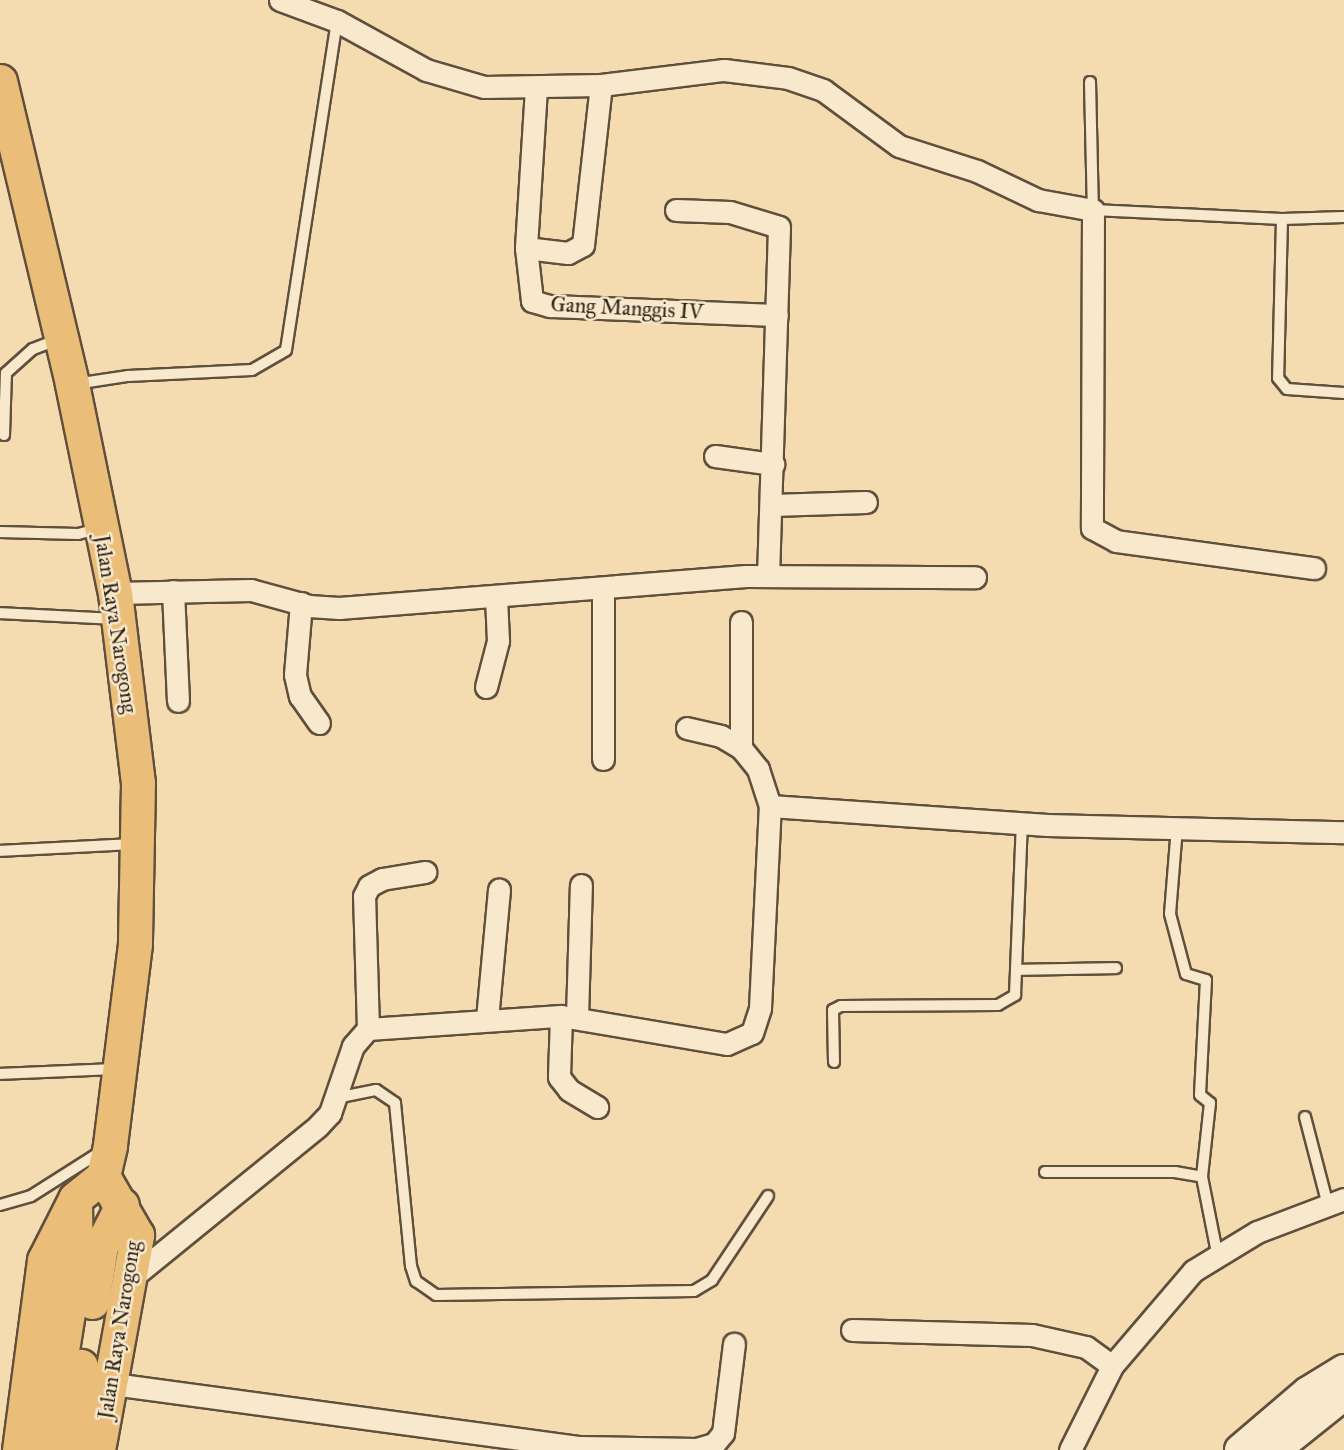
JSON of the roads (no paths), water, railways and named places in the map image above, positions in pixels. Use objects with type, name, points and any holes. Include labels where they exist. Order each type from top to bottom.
[{"type":"main road","name":"Jalan Raya Narogong","points":[[1,89],[72,384],[117,606],[138,783],[135,944],[122,1069],[107,1161],[122,1205],[137,1235],[113,1384],[98,1450]]},
{"type":"main road","points":[[19,1450],[44,1260],[75,1199],[107,1161]]},
{"type":"main road","points":[[46,1450],[76,1262],[75,1199]]},
{"type":"main road","points":[[69,1450],[102,1245],[122,1205]]},
{"type":"main road","points":[[1240,1450],[1308,1392],[1344,1370]]},
{"type":"main road","points":[[1275,1450],[1344,1395]]},
{"type":"street","points":[[280,0],[337,20],[452,80],[484,87],[601,85],[724,70],[788,78],[823,90],[899,146],[977,172],[1038,200],[1093,210],[1092,528],[1116,541],[1314,568]]},
{"type":"street","points":[[526,248],[568,253],[583,245],[601,85]]},
{"type":"street","name":"Gang Manggis IV","points":[[536,88],[526,248],[532,300],[551,306],[777,315]]},
{"type":"street","points":[[676,209],[730,212],[779,228],[768,576]]},
{"type":"street","points":[[715,456],[773,464]]},
{"type":"street","points":[[772,505],[866,502]]},
{"type":"street","points":[[117,606],[173,591],[251,590],[301,603],[338,608],[768,576],[975,577]]},
{"type":"street","points":[[603,588],[603,759]]},
{"type":"street","points":[[173,591],[178,701]]},
{"type":"street","points":[[486,687],[498,641],[496,597]]},
{"type":"street","points":[[301,603],[295,675],[300,696],[319,723]]},
{"type":"street","points":[[741,622],[741,748]]},
{"type":"street","points":[[368,1029],[487,1019],[569,1017],[726,1044],[752,1033],[760,1008],[770,806],[758,769],[741,748],[721,736],[687,728]]},
{"type":"street","points":[[770,806],[1022,823],[1344,832]]},
{"type":"street","points":[[130,1279],[290,1152],[325,1119],[336,1098],[349,1056],[368,1029],[364,896],[369,886],[382,879],[425,872]]},
{"type":"street","points":[[581,885],[569,1017],[559,1077],[569,1090],[597,1107]]},
{"type":"street","points":[[487,1019],[499,890]]},
{"type":"street","points":[[1070,1450],[1112,1366],[1179,1285],[1217,1254],[1256,1232],[1336,1202]]},
{"type":"street","points":[[852,1330],[1032,1335],[1086,1347],[1112,1366]]},
{"type":"street","points":[[113,1384],[580,1447],[696,1449],[714,1444],[723,1433],[734,1344]]},
{"type":"lane","points":[[72,384],[128,376],[252,370],[286,350],[337,20]]},
{"type":"lane","points":[[1090,82],[1093,210],[1282,219],[1344,218]]},
{"type":"lane","points":[[1282,219],[1278,378],[1287,389],[1344,393]]},
{"type":"lane","points":[[4,435],[6,373],[33,349],[61,338]]},
{"type":"lane","points":[[0,532],[78,534],[101,528]]},
{"type":"lane","points":[[0,613],[117,606]]},
{"type":"lane","points":[[834,1062],[833,1010],[841,1006],[998,1005],[1015,995],[1022,823]]},
{"type":"lane","points":[[1177,827],[1170,914],[1186,974],[1206,980],[1200,1095],[1210,1103],[1202,1177],[1217,1254]]},
{"type":"lane","points":[[0,851],[138,843]]},
{"type":"lane","points":[[1016,970],[1116,968]]},
{"type":"lane","points":[[0,1074],[122,1069]]},
{"type":"lane","points":[[336,1098],[376,1090],[394,1103],[411,1266],[416,1281],[436,1295],[694,1291],[712,1280],[768,1196]]},
{"type":"lane","points":[[1305,1117],[1336,1202]]},
{"type":"lane","points":[[0,1205],[31,1196],[107,1161]]},
{"type":"lane","points":[[1045,1172],[1175,1171],[1202,1177]]}]
